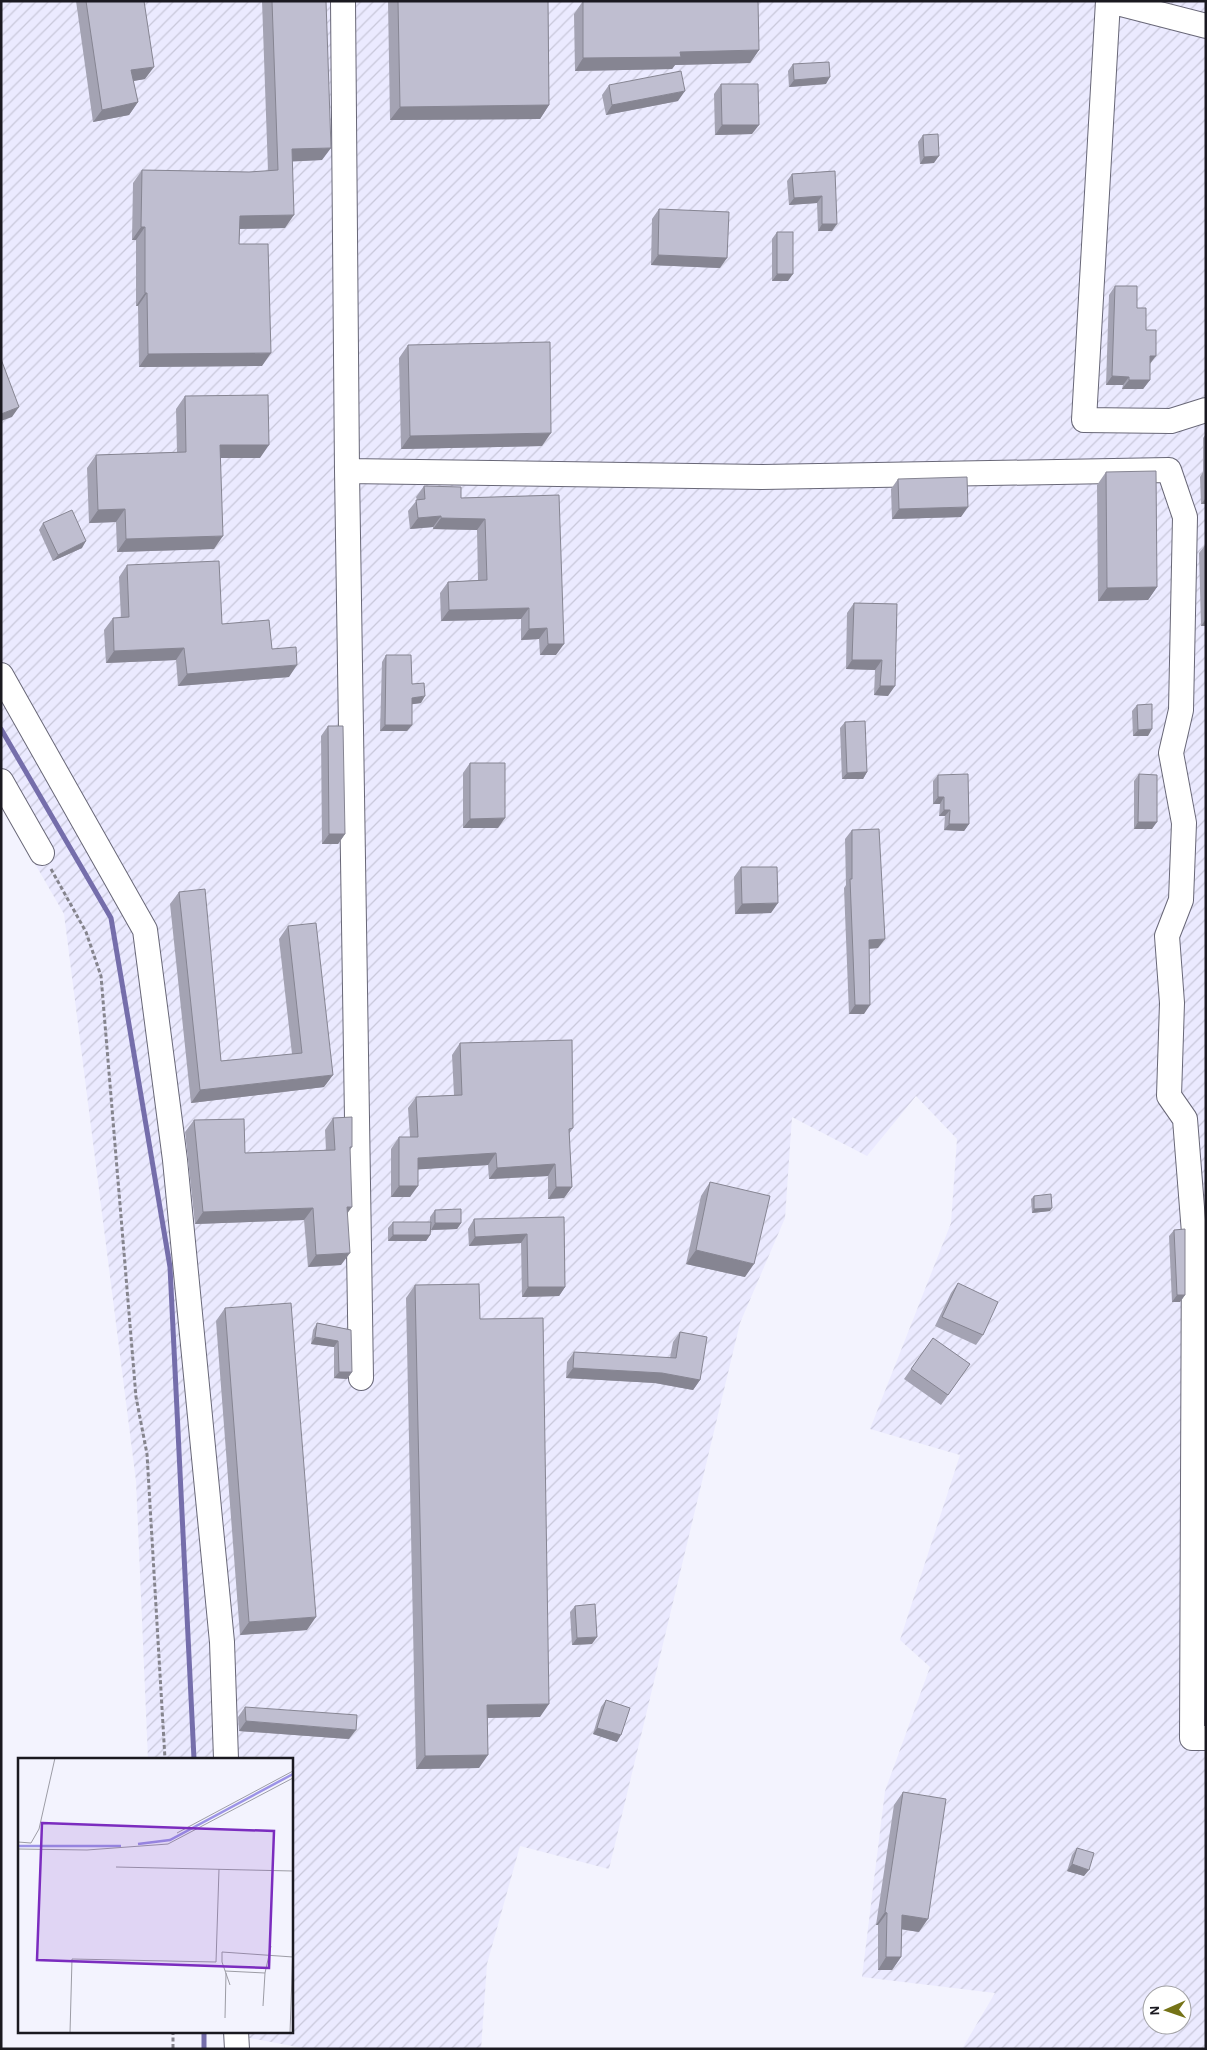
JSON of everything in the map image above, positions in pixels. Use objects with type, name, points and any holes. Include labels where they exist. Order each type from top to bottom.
[{"type":"street","points":[[343,1],[347,471],[361,1378]]},
{"type":"street","points":[[1206,26],[1108,1],[1084,420],[1171,421],[1206,410]]},
{"type":"street","points":[[347,471],[762,477],[1169,470],[1185,517],[1181,710],[1171,753],[1184,823],[1181,900],[1167,936],[1172,1003],[1169,1096],[1185,1119],[1194,1233],[1192,1738],[1206,1738]]},
{"type":"street","points":[[1,675],[146,930],[174,1160],[222,1642],[226,1758]]},
{"type":"street","points":[[1,781],[42,853]]},
{"type":"street","points":[[236,2032],[237,2049]]},
{"type":"path","points":[[42,853],[86,932],[101,976],[136,1397],[147,1454],[164,1758]]},
{"type":"path","points":[[173,2032],[173,2049]]},
{"type":"shaded area","points":[[1,1],[1206,1],[1206,2049],[962,2049],[995,1993],[862,1977],[885,1791],[930,1667],[900,1640],[960,1455],[870,1429],[951,1223],[957,1139],[916,1096],[867,1156],[792,1117],[785,1218],[740,1323],[609,1869],[520,1846],[487,1964],[481,2049],[308,2049],[218,2032],[292,2032],[292,1758],[148,1758],[136,1481],[64,914],[1,805]]},
{"type":"building","points":[[86,1],[144,1],[154,67],[131,70],[138,102],[102,110]]},
{"type":"building","points":[[272,1],[326,1],[331,148],[292,149],[294,215],[240,216],[239,244],[268,244],[271,353],[148,354],[147,293],[145,293],[145,227],[141,227],[142,170],[249,172],[278,170]]},
{"type":"building","points":[[398,1],[548,1],[549,105],[400,107]]},
{"type":"building","points":[[583,1],[758,1],[759,50],[680,52],[681,57],[583,58]]},
{"type":"building","points":[[829,62],[830,77],[794,80],[793,64]]},
{"type":"building","points":[[681,71],[685,91],[612,105],[609,85]]},
{"type":"building","points":[[721,84],[758,84],[759,125],[722,125]]},
{"type":"building","points":[[938,134],[939,156],[924,157],[923,135]]},
{"type":"building","points":[[835,171],[837,224],[822,224],[822,196],[794,198],[792,174]]},
{"type":"building","points":[[659,209],[729,212],[727,258],[658,255]]},
{"type":"building","points":[[777,232],[793,232],[793,274],[777,274]]},
{"type":"building","points":[[1115,286],[1137,286],[1137,308],[1146,308],[1146,330],[1156,330],[1156,356],[1150,356],[1150,380],[1129,380],[1129,377],[1112,376]]},
{"type":"building","points":[[550,342],[551,433],[410,436],[408,345]]},
{"type":"building","points":[[1,359],[19,407],[1,414]]},
{"type":"building","points":[[268,395],[269,445],[220,445],[223,536],[126,539],[125,509],[98,510],[96,455],[186,452],[185,396]]},
{"type":"building","points":[[1156,471],[1157,587],[1107,588],[1106,472]]},
{"type":"building","points":[[967,477],[968,507],[899,509],[898,479]]},
{"type":"building","points":[[424,486],[461,487],[461,498],[559,495],[564,644],[548,644],[547,628],[529,629],[529,608],[449,610],[448,582],[487,580],[485,519],[441,518],[441,516],[418,518],[416,500],[425,499]]},
{"type":"building","points":[[72,510],[86,541],[58,555],[43,523]]},
{"type":"building","points":[[219,561],[222,624],[269,620],[272,649],[296,647],[297,665],[187,674],[184,648],[114,651],[113,618],[129,617],[127,565]]},
{"type":"building","points":[[854,603],[897,604],[895,686],[880,686],[882,660],[852,660]]},
{"type":"building","points":[[386,655],[411,655],[412,684],[424,683],[425,696],[412,698],[412,725],[385,725]]},
{"type":"building","points":[[1152,704],[1152,729],[1138,730],[1137,705]]},
{"type":"building","points":[[865,721],[867,772],[847,773],[845,722]]},
{"type":"building","points":[[328,726],[343,726],[345,834],[329,834]]},
{"type":"building","points":[[470,763],[505,763],[505,818],[470,819]]},
{"type":"building","points":[[968,774],[969,824],[949,824],[950,810],[944,810],[944,797],[938,797],[938,775]]},
{"type":"building","points":[[1139,774],[1157,775],[1157,822],[1138,822]]},
{"type":"building","points":[[879,829],[885,939],[869,940],[870,1005],[855,1005],[850,879],[852,879],[852,830]]},
{"type":"building","points":[[741,867],[777,867],[778,903],[742,904]]},
{"type":"building","points":[[205,889],[221,1061],[302,1053],[288,926],[316,923],[333,1075],[200,1090],[179,892]]},
{"type":"building","points":[[572,1040],[573,1128],[569,1129],[572,1187],[556,1187],[555,1164],[497,1168],[496,1153],[418,1158],[418,1186],[399,1186],[399,1137],[418,1137],[416,1097],[462,1095],[460,1043]]},
{"type":"building","points":[[352,1117],[352,1147],[350,1147],[352,1207],[347,1207],[350,1253],[316,1255],[313,1208],[203,1212],[194,1120],[244,1119],[245,1153],[335,1150],[333,1118]]},
{"type":"building","points":[[710,1182],[770,1196],[754,1264],[696,1250]]},
{"type":"building","points":[[1051,1194],[1052,1208],[1034,1209],[1034,1196]]},
{"type":"building","points":[[461,1209],[461,1223],[435,1223],[435,1210]]},
{"type":"building","points":[[564,1217],[565,1287],[528,1287],[527,1234],[475,1237],[474,1219]]},
{"type":"building","points":[[393,1222],[431,1222],[430,1235],[393,1235]]},
{"type":"building","points":[[1185,1229],[1185,1295],[1177,1295],[1174,1230]]},
{"type":"building","points":[[958,1283],[998,1302],[983,1335],[942,1317]]},
{"type":"building","points":[[479,1284],[480,1319],[543,1318],[549,1704],[487,1705],[488,1755],[425,1756],[415,1285]]},
{"type":"building","points":[[291,1303],[316,1617],[249,1622],[225,1308]]},
{"type":"building","points":[[317,1323],[351,1330],[352,1372],[339,1372],[338,1341],[315,1337]]},
{"type":"building","points":[[680,1332],[707,1337],[700,1380],[662,1373],[573,1368],[574,1352],[676,1358]]},
{"type":"building","points":[[933,1338],[970,1364],[948,1395],[911,1369]]},
{"type":"building","points":[[595,1604],[597,1637],[577,1638],[575,1606]]},
{"type":"building","points":[[606,1700],[630,1708],[621,1735],[597,1728]]},
{"type":"building","points":[[245,1707],[357,1715],[356,1730],[246,1721]]},
{"type":"building","points":[[903,1792],[946,1799],[928,1919],[902,1915],[901,1957],[886,1957],[887,1913],[885,1912]]},
{"type":"building","points":[[1077,1848],[1094,1853],[1089,1870],[1072,1864]]},
{"type":"waterway","points":[[1,729],[111,918],[170,1267],[194,1758]]},
{"type":"waterway","points":[[204,2032],[204,2049]]}]
